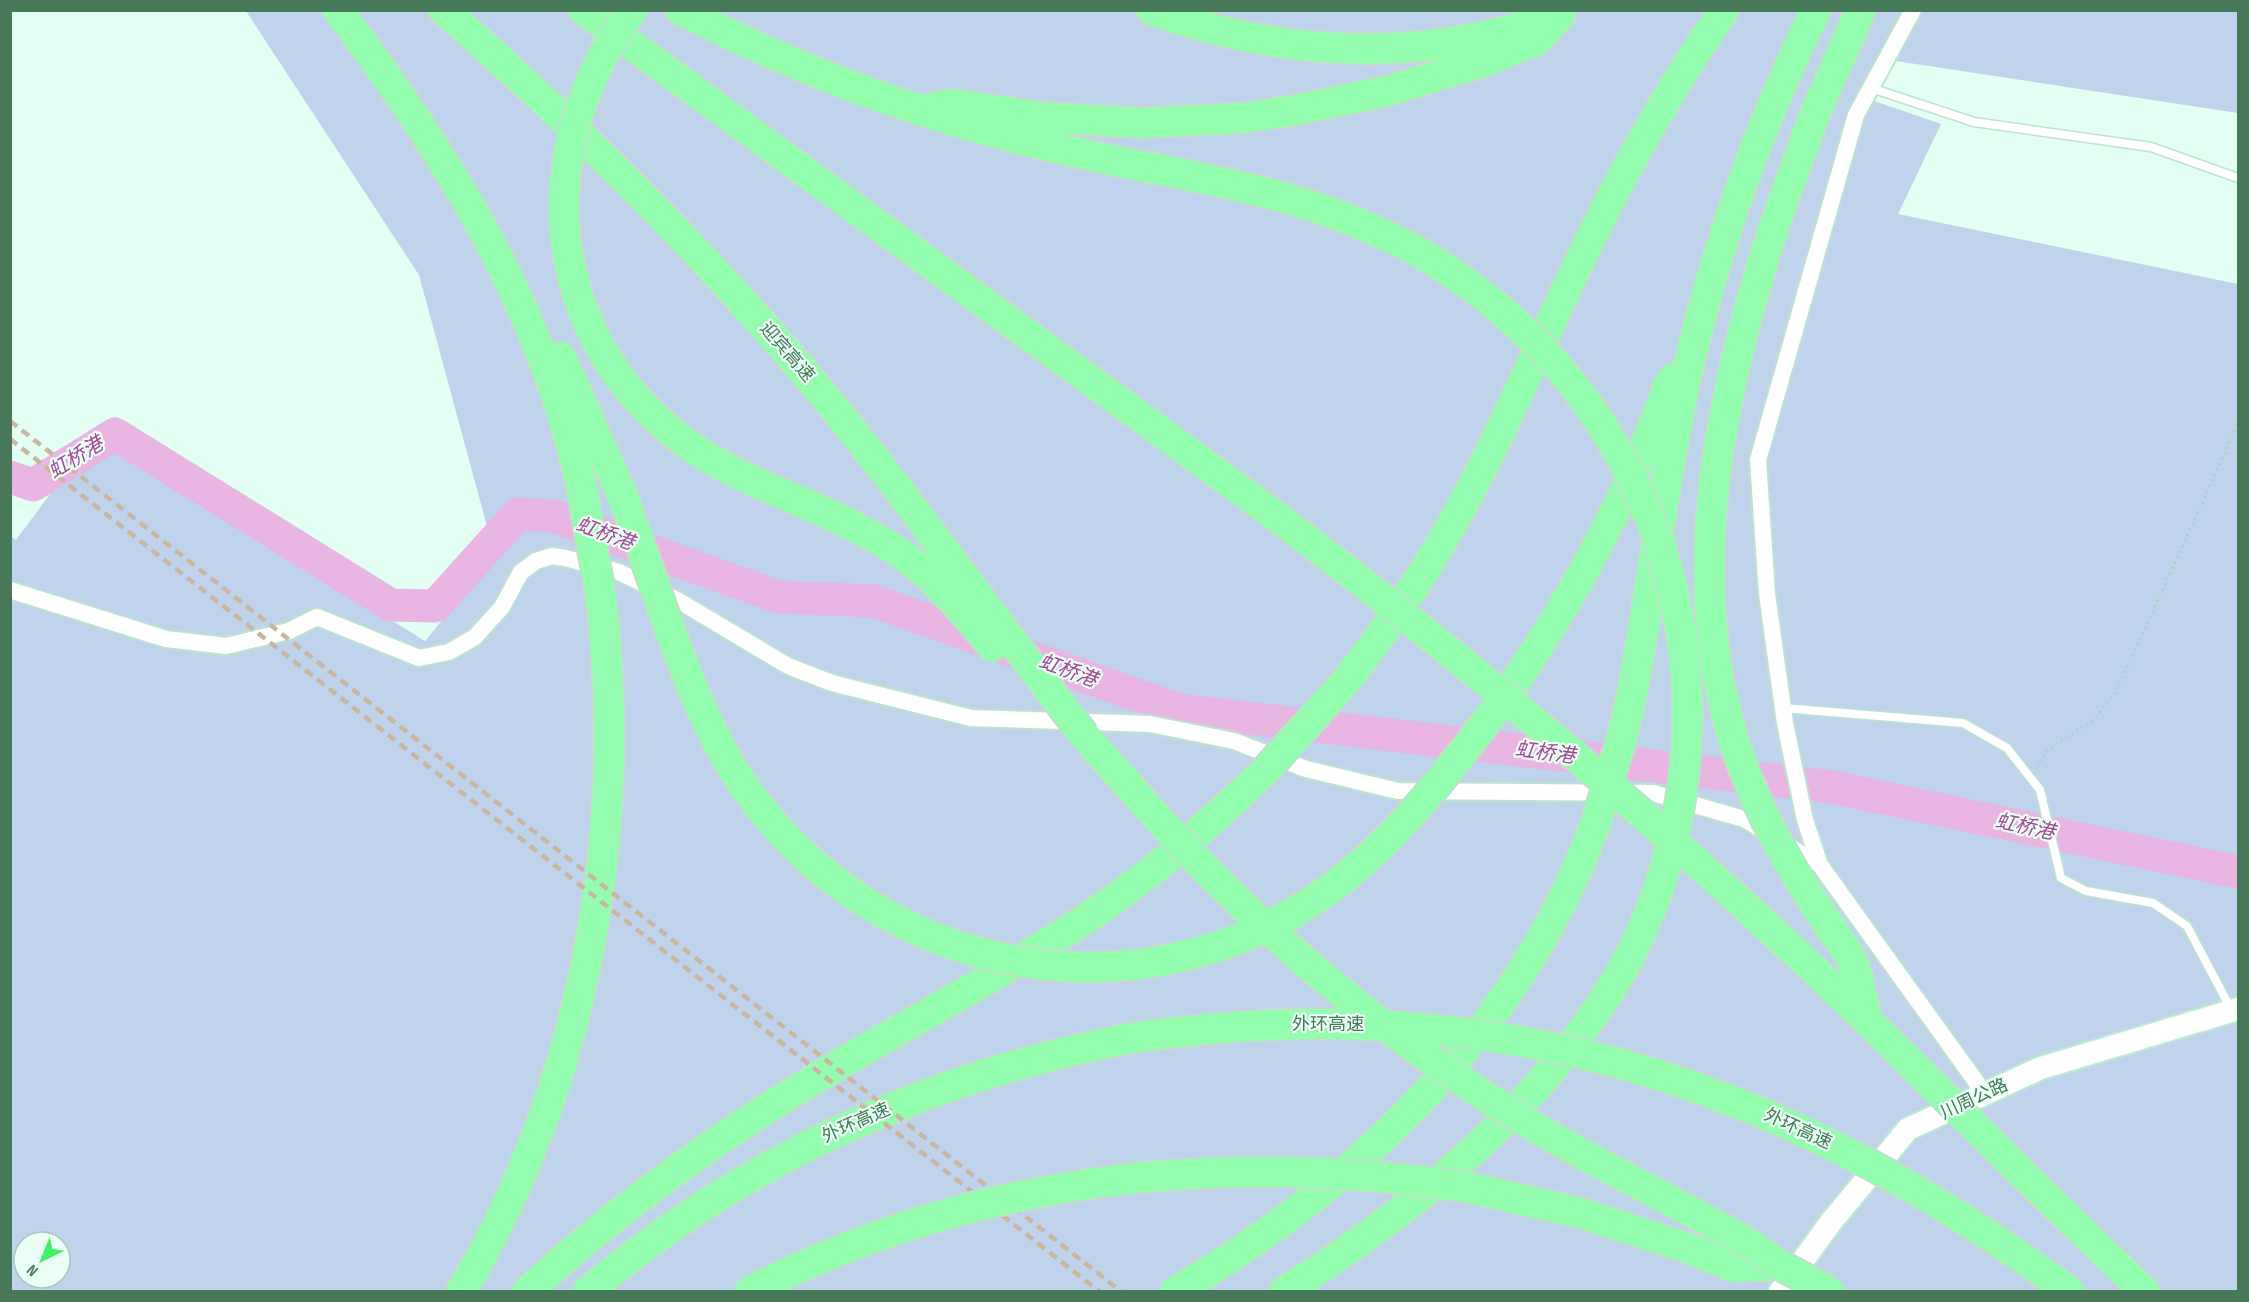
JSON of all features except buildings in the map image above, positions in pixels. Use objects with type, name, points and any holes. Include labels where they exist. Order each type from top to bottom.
[{"type":"highway","points":[[338,10],[450,168],[494,246],[534,333],[561,410],[581,484],[600,591],[608,678],[608,787],[598,891],[586,960],[560,1061],[538,1127],[492,1234],[461,1292]]},
{"type":"highway","name":"迎宾高速","points":[[444,10],[563,117],[626,178],[688,242],[779,344],[862,443],[1084,735],[1161,823],[1209,872],[1310,964],[1395,1032],[1531,1125],[1630,1181],[1746,1242],[1780,1278]]},
{"type":"highway","points":[[585,10],[1272,513],[1403,614],[1572,752],[1735,896],[1867,1020],[2145,1292]]},
{"type":"highway","points":[[633,10],[602,56],[589,82],[576,118],[566,165],[564,222],[572,270],[583,307],[608,359],[644,405],[687,444],[737,473],[824,512],[902,555],[950,597],[1018,676],[1047,688]]},
{"type":"highway","points":[[681,10],[806,68],[921,110],[1061,149],[1275,195],[1343,216],[1417,250],[1451,272],[1505,313],[1539,345],[1586,401],[1625,464],[1642,497],[1656,531],[1676,602],[1684,647],[1688,713],[1687,751],[1676,827],[1655,901],[1633,950],[1603,1003],[1581,1034],[1530,1092],[1487,1135],[1402,1209],[1284,1292]]},
{"type":"highway","points":[[1152,10],[1190,23],[1256,40],[1323,48],[1371,49],[1458,41],[1524,27],[1566,13]]},
{"type":"highway","points":[[527,1292],[622,1212],[716,1142],[815,1079],[1097,912],[1181,848],[1263,773],[1342,686],[1396,613],[1453,523],[1622,179],[1668,96],[1724,10]]},
{"type":"highway","points":[[1175,1292],[1239,1251],[1334,1180],[1400,1123],[1440,1081],[1495,1013],[1527,964],[1573,879],[1596,822],[1621,742],[1632,694],[1675,436],[1690,361],[1734,206],[1776,95],[1816,10]]},
{"type":"highway","points":[[1861,10],[1814,116],[1775,224],[1740,352],[1718,461],[1709,533],[1707,575],[1712,641],[1724,707],[1753,792],[1796,876],[1850,956],[1867,1020]]},
{"type":"highway","points":[[921,110],[952,104],[1040,117],[1141,123],[1241,118],[1291,111],[1388,91],[1483,62],[1537,40],[1566,13]]},
{"type":"highway","points":[[534,333],[559,353],[621,492],[700,702],[729,763],[768,818],[816,866],[871,906],[931,937],[995,957],[1062,967],[1129,965],[1196,953],[1259,930],[1318,897],[1366,857],[1446,773],[1499,705],[1545,638],[1587,566],[1625,492],[1669,384],[1690,361]]},
{"type":"highway","name":"外环高速","points":[[588,1292],[686,1216],[732,1187],[827,1136],[927,1093],[1040,1058],[1132,1038],[1244,1025],[1352,1023],[1460,1031],[1514,1039],[1620,1062],[1724,1096],[1823,1139],[1964,1218],[2070,1292]]},
{"type":"highway","points":[[748,1292],[863,1242],[970,1208],[1091,1183],[1191,1172],[1247,1170],[1359,1174],[1471,1188],[1581,1213],[1688,1248],[1734,1267],[1830,1292]]},
{"type":"street","points":[[1913,10],[1856,115],[1758,460],[1767,594],[1784,715],[1805,820],[1820,866],[1985,1094]]},
{"type":"street","points":[[10,590],[166,639],[226,646],[289,631],[317,617],[419,658],[449,652],[475,637],[502,607],[521,572],[536,561],[552,556],[566,558],[629,577],[679,601],[788,666],[821,679],[971,718],[1150,724],[1234,741],[1306,769],[1398,791],[1653,793],[1744,819],[1820,866]]},
{"type":"street","name":"川周公路","points":[[1780,1278],[1831,1222],[1908,1129],[2042,1068],[2235,1010]]},
{"type":"lane","points":[[1871,88],[1974,122],[2151,147],[2238,178]]},
{"type":"lane","points":[[1784,715],[1963,723],[2007,748],[2038,787],[2061,878],[2086,891],[2152,903],[2187,926],[2235,1010]]},
{"type":"path","points":[[2038,787],[2039,762],[2052,746],[2075,735],[2094,719],[2115,694],[2238,424]]},
{"type":"shaded area","points":[[246,11],[1902,11],[1857,95],[1941,124],[1898,214],[2238,284],[2238,1291],[11,1291],[10,536],[16,540],[93,436],[425,641],[495,556],[419,275]]},
{"type":"shaded area","points":[[1917,11],[2238,11],[2238,113],[1896,61]]},
{"type":"waterway","name":"虹桥港","points":[[10,477],[33,485],[115,434],[391,605],[435,606],[518,514],[553,516],[779,597],[874,601],[1179,710],[1832,787],[2238,872]]},
{"type":"railway","points":[[10,421],[1122,1292]]},
{"type":"railway","points":[[10,439],[1100,1292]]}]
